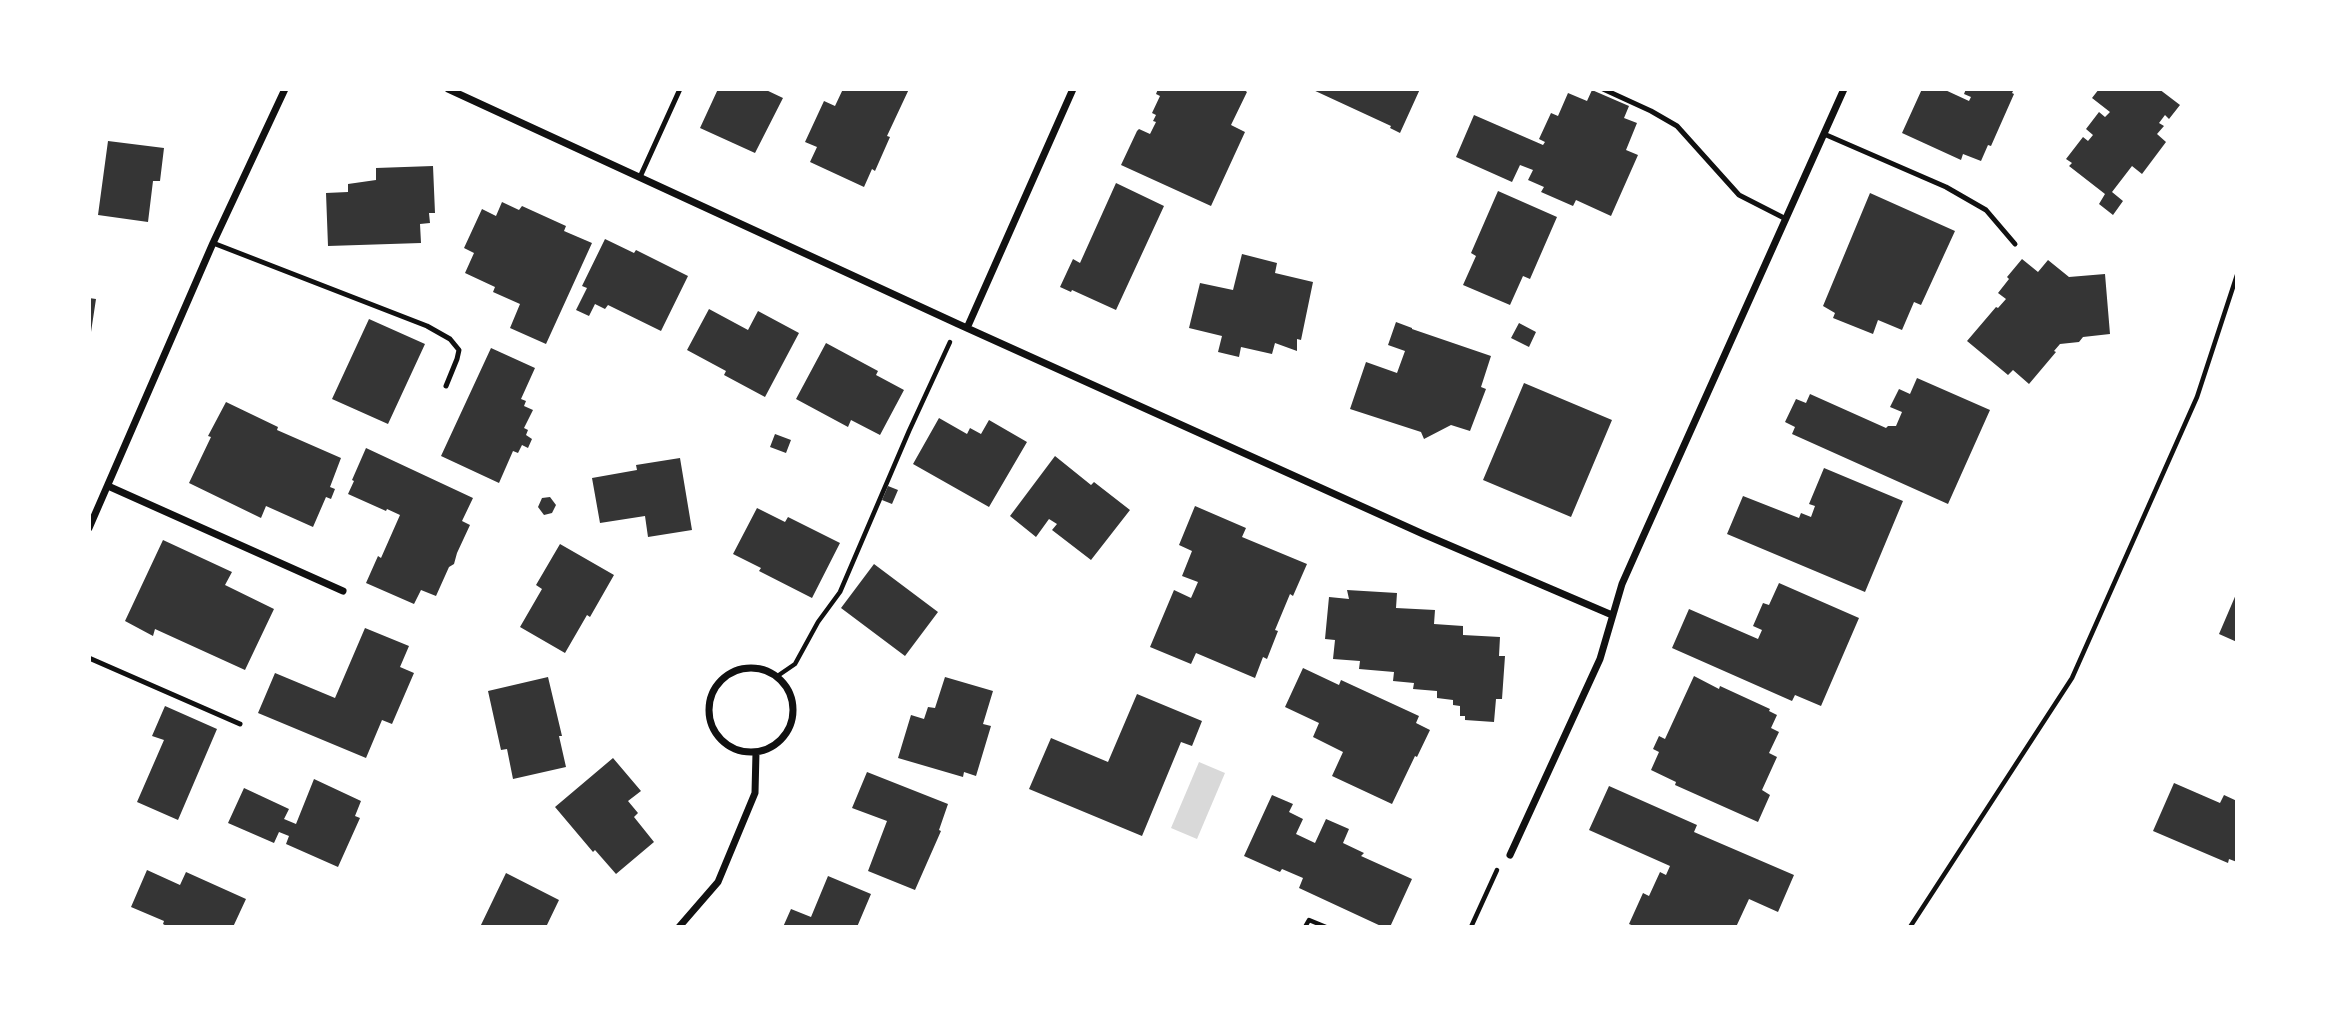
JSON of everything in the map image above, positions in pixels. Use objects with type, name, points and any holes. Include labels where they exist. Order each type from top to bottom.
[{"type":"street","points":[[89,528],[213,243],[285,89]]},
{"type":"street","points":[[447,89],[1423,534],[1612,615]]},
{"type":"street","points":[[967,328],[1073,89]]},
{"type":"street","points":[[1510,855],[1600,659],[1622,584],[1844,89]]},
{"type":"street","points":[[108,486],[343,591]]},
{"type":"street","points":[[745,668],[761,669],[776,677],[788,689],[793,705],[792,721],[785,736],[772,747],[756,752],[740,751],[725,744],[714,732],[708,716],[710,699],[717,684],[729,673],[745,668]]},
{"type":"street","points":[[679,927],[718,882],[755,793],[756,752]]},
{"type":"lane","points":[[640,177],[680,89]]},
{"type":"lane","points":[[1603,89],[1677,126],[1739,195],[1786,219]]},
{"type":"lane","points":[[1824,134],[1946,187],[1986,210],[2015,244]]},
{"type":"lane","points":[[213,243],[427,326],[450,339],[459,349],[446,386]]},
{"type":"lane","points":[[89,658],[240,724]]},
{"type":"path","points":[[1910,927],[2072,678],[2197,397],[2237,275]]},
{"type":"path","points":[[776,677],[795,664],[818,622],[840,592],[958,324]]},
{"type":"path","points":[[1472,927],[1497,870]]},
{"type":"path","points":[[1305,927],[1309,920],[1326,927]]},
{"type":"shaded area","points":[[1199,762],[1225,773],[1197,839],[1171,828]]},
{"type":"building","points":[[718,89],[764,89],[783,98],[755,153],[700,128]]},
{"type":"building","points":[[843,89],[909,89],[887,136],[890,137],[875,171],[872,169],[864,187],[810,162],[817,147],[805,142],[824,101],[835,106]]},
{"type":"building","points":[[1158,89],[1243,89],[1247,92],[1231,125],[1245,132],[1211,206],[1121,165],[1137,131],[1139,129],[1150,134],[1156,122],[1153,121],[1156,115],[1152,113],[1160,96],[1156,94]]},
{"type":"building","points":[[1311,89],[1420,89],[1400,133],[1390,128],[1391,126]]},
{"type":"building","points":[[1922,89],[1943,89],[1969,101],[1971,97],[1964,94],[1966,89],[2014,89],[1991,146],[1988,145],[1981,161],[1963,154],[1961,160],[1902,133]]},
{"type":"building","points":[[2099,89],[2159,89],[2180,105],[2169,119],[2165,115],[2159,123],[2164,126],[2157,134],[2166,142],[2142,174],[2132,166],[2112,192],[2123,201],[2113,215],[2099,204],[2105,194],[2069,166],[2072,163],[2066,159],[2083,137],[2088,141],[2093,135],[2086,129],[2099,112],[2105,117],[2110,112],[2092,98]]},
{"type":"building","points":[[1592,90],[1629,106],[1624,118],[1637,123],[1626,150],[1638,155],[1611,216],[1576,200],[1573,206],[1541,192],[1544,187],[1528,180],[1533,170],[1520,165],[1512,182],[1456,157],[1474,115],[1543,145],[1545,142],[1539,139],[1551,113],[1558,116],[1568,93],[1587,101]]},
{"type":"building","points":[[108,141],[164,148],[160,181],[153,181],[148,222],[98,215]]},
{"type":"building","points":[[433,166],[435,213],[429,213],[430,223],[420,224],[421,243],[328,246],[326,193],[348,192],[348,184],[376,180],[376,168]]},
{"type":"building","points":[[1116,183],[1164,206],[1116,310],[1060,287],[1073,259],[1080,263]]},
{"type":"building","points":[[1498,191],[1557,217],[1530,279],[1523,276],[1510,305],[1463,285],[1476,256],[1471,253]]},
{"type":"building","points":[[1870,193],[1955,231],[1921,305],[1914,302],[1902,330],[1878,320],[1873,334],[1833,318],[1835,313],[1823,306]]},
{"type":"building","points":[[502,202],[519,210],[522,206],[566,226],[564,231],[592,243],[546,344],[510,328],[520,304],[493,292],[495,287],[465,273],[474,253],[464,248],[482,209],[496,216]]},
{"type":"building","points":[[605,239],[634,253],[636,250],[688,276],[661,331],[608,305],[605,309],[595,304],[589,316],[576,310],[587,288],[582,286]]},
{"type":"building","points":[[1242,254],[1277,263],[1275,273],[1313,282],[1301,340],[1297,339],[1297,351],[1275,343],[1272,354],[1241,347],[1239,357],[1218,352],[1222,336],[1189,328],[1200,283],[1233,290]]},
{"type":"building","points":[[2022,259],[2038,272],[2048,260],[2069,277],[2105,274],[2110,334],[2083,337],[2079,342],[2060,344],[2029,384],[2013,370],[2008,375],[1967,341],[2006,299],[1998,293]]},
{"type":"building","points":[[89,298],[96,299],[91,332],[89,332]]},
{"type":"building","points":[[709,309],[748,330],[758,311],[799,333],[765,397],[724,375],[726,371],[687,350]]},
{"type":"building","points":[[369,319],[425,344],[388,424],[332,399]]},
{"type":"building","points":[[1396,322],[1491,356],[1481,387],[1486,389],[1470,431],[1451,425],[1424,439],[1421,432],[1350,409],[1366,362],[1397,373],[1405,351],[1388,345]]},
{"type":"building","points":[[1519,323],[1536,332],[1529,347],[1511,338]]},
{"type":"building","points":[[826,343],[878,371],[876,375],[904,390],[880,435],[851,420],[848,427],[796,399]]},
{"type":"building","points":[[491,348],[535,368],[521,399],[526,401],[524,406],[533,410],[524,428],[528,430],[526,435],[532,439],[528,448],[522,445],[518,453],[513,451],[499,483],[441,456]]},
{"type":"building","points":[[1917,378],[1990,410],[1948,504],[1792,434],[1795,427],[1785,422],[1796,399],[1806,403],[1810,394],[1886,428],[1896,426],[1902,412],[1890,407],[1899,389],[1910,394]]},
{"type":"building","points":[[1524,383],[1612,420],[1571,517],[1483,480]]},
{"type":"building","points":[[226,402],[278,427],[277,430],[341,458],[330,487],[335,489],[331,499],[326,497],[313,527],[266,506],[261,518],[189,483],[211,437],[208,436]]},
{"type":"building","points":[[939,418],[967,434],[970,428],[981,434],[989,420],[1027,442],[989,507],[913,464]]},
{"type":"building","points":[[775,434],[791,440],[786,453],[770,447]]},
{"type":"building","points":[[366,448],[473,498],[462,521],[470,525],[454,564],[449,567],[436,596],[421,590],[414,604],[366,583],[378,556],[381,558],[400,515],[348,494]]},
{"type":"building","points":[[1055,456],[1091,485],[1094,482],[1130,510],[1091,560],[1052,530],[1057,524],[1049,519],[1036,537],[1010,516]]},
{"type":"building","points":[[680,458],[692,530],[648,537],[645,516],[600,523],[592,478],[637,470],[636,465]]},
{"type":"building","points":[[1824,468],[1903,501],[1865,592],[1727,534],[1743,496],[1799,518],[1801,513],[1811,517],[1815,506],[1809,504]]},
{"type":"building","points":[[888,486],[898,490],[892,504],[882,500]]},
{"type":"building","points":[[550,497],[556,505],[552,513],[544,515],[538,507],[542,498]]},
{"type":"building","points":[[1195,506],[1246,528],[1242,537],[1307,564],[1293,596],[1290,594],[1275,630],[1278,631],[1267,659],[1263,657],[1255,678],[1196,653],[1191,664],[1150,647],[1174,590],[1191,598],[1198,582],[1182,576],[1192,551],[1179,545]]},
{"type":"building","points":[[757,508],[785,522],[788,517],[840,543],[812,598],[759,571],[761,568],[733,554]]},
{"type":"building","points":[[163,540],[232,572],[225,585],[274,609],[245,670],[155,629],[153,636],[125,621]]},
{"type":"building","points":[[560,544],[614,575],[565,653],[520,627],[542,589],[536,585]]},
{"type":"building","points":[[874,564],[938,612],[905,656],[841,608]]},
{"type":"building","points":[[1779,583],[1859,618],[1821,706],[1795,695],[1792,701],[1672,648],[1689,609],[1758,639],[1762,630],[1753,626],[1763,603],[1769,605]]},
{"type":"building","points":[[1347,590],[1397,593],[1396,608],[1435,610],[1434,624],[1463,626],[1463,635],[1500,637],[1499,656],[1505,656],[1502,699],[1496,699],[1494,722],[1465,720],[1465,716],[1460,716],[1460,706],[1453,705],[1453,700],[1437,698],[1437,691],[1413,689],[1414,683],[1393,681],[1394,672],[1359,669],[1360,661],[1333,659],[1335,640],[1325,639],[1329,597],[1349,599]]},
{"type":"building","points":[[2237,592],[2237,642],[2219,634]]},
{"type":"building","points":[[365,628],[409,646],[400,667],[414,673],[392,724],[382,720],[366,758],[258,713],[275,673],[335,698]]},
{"type":"building","points":[[1303,668],[1339,685],[1341,680],[1419,716],[1416,723],[1430,730],[1392,804],[1332,776],[1343,752],[1313,737],[1319,723],[1285,707]]},
{"type":"building","points":[[1694,676],[1770,709],[1769,711],[1777,715],[1771,728],[1779,732],[1769,753],[1777,757],[1762,790],[1770,795],[1758,822],[1675,785],[1676,782],[1651,770],[1659,752],[1653,749],[1659,736],[1665,739]]},
{"type":"building","points":[[548,677],[562,736],[559,736],[566,767],[513,779],[507,749],[501,750],[488,691]]},
{"type":"building","points":[[945,677],[993,691],[983,724],[991,726],[976,776],[964,772],[963,777],[898,758],[911,715],[924,719],[928,707],[935,708]]},
{"type":"building","points":[[1137,694],[1202,721],[1192,746],[1181,742],[1142,836],[1029,789],[1051,738],[1108,762]]},
{"type":"building","points":[[165,706],[217,729],[178,820],[137,802],[164,740],[152,736]]},
{"type":"building","points":[[613,758],[641,791],[628,801],[638,813],[634,817],[654,842],[616,874],[595,850],[593,852],[555,807]]},
{"type":"building","points":[[867,772],[948,804],[939,830],[941,831],[915,890],[868,871],[887,821],[852,808]]},
{"type":"building","points":[[314,779],[361,801],[355,816],[360,818],[338,867],[286,844],[289,836],[279,832],[274,843],[228,823],[244,788],[289,809],[284,819],[296,824]]},
{"type":"building","points":[[2174,783],[2220,803],[2224,795],[2237,801],[2237,862],[2229,859],[2228,863],[2153,831]]},
{"type":"building","points":[[1609,786],[1697,825],[1694,832],[1794,875],[1778,912],[1749,899],[1736,927],[1636,927],[1629,924],[1643,893],[1649,896],[1660,872],[1666,875],[1670,866],[1589,830]]},
{"type":"building","points":[[1272,795],[1293,804],[1289,812],[1303,819],[1296,834],[1315,843],[1326,819],[1349,829],[1343,843],[1364,853],[1361,856],[1412,879],[1390,927],[1383,927],[1299,888],[1303,878],[1282,869],[1280,872],[1244,856]]},
{"type":"building","points":[[147,870],[180,885],[186,872],[246,899],[233,927],[168,927],[163,924],[164,921],[131,907]]},
{"type":"building","points":[[506,873],[559,900],[546,927],[480,927]]},
{"type":"building","points":[[828,876],[871,894],[857,927],[783,927],[791,909],[811,917]]}]
